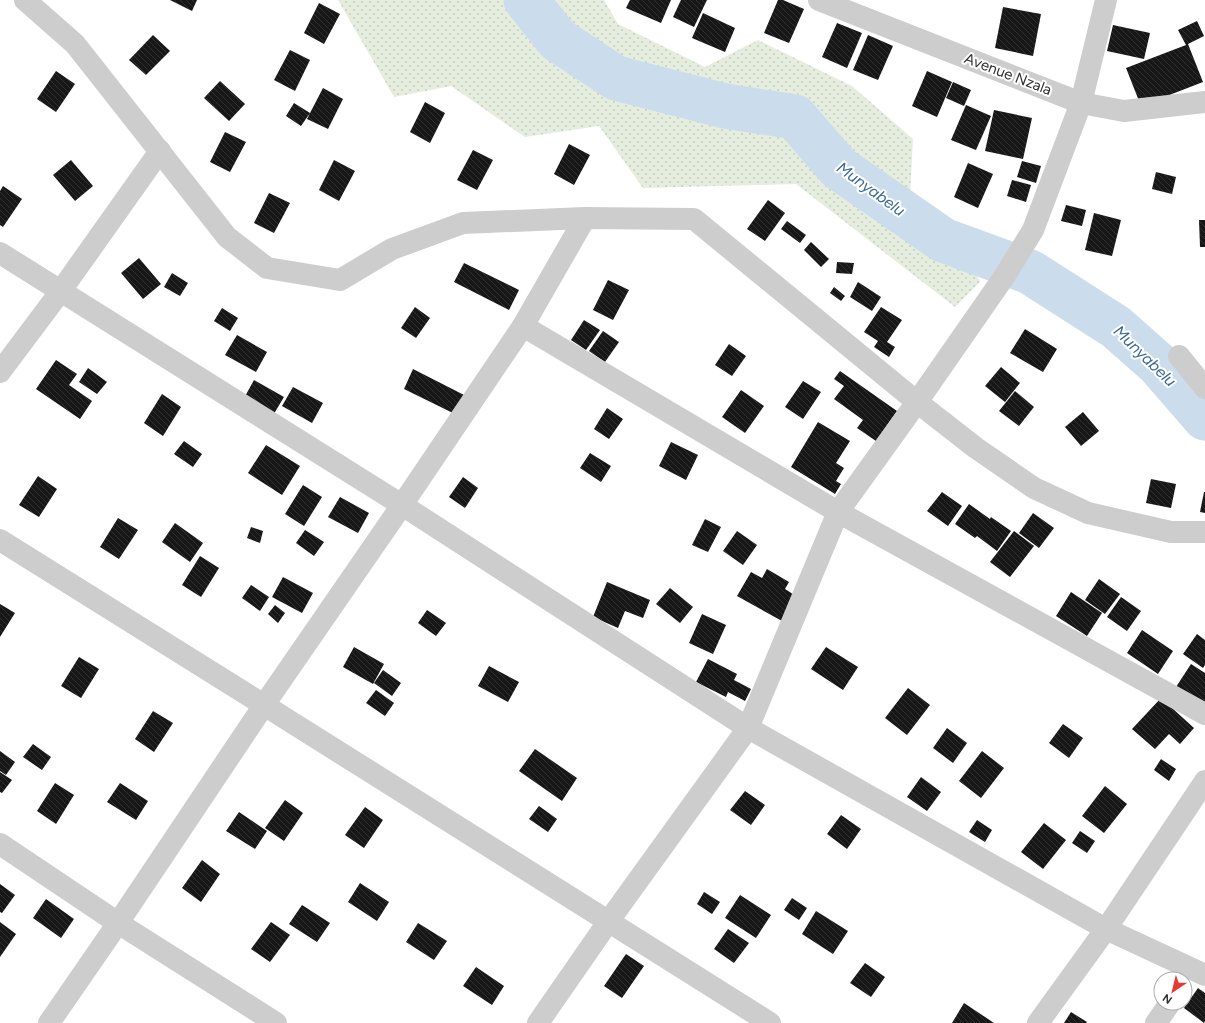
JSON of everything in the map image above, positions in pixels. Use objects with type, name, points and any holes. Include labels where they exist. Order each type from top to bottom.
[{"type":"street","points":[[25,0],[75,44],[227,237],[267,268],[340,280],[392,249],[463,223],[585,218],[694,219],[917,402],[976,448],[1034,488],[1088,513],[1171,532],[1205,532]]},
{"type":"street","name":"Avenue Nzala","points":[[819,0],[1081,103],[1124,111],[1205,102]]},
{"type":"street","points":[[538,1023],[608,922],[748,728],[838,512],[1004,277],[1032,230],[1081,103],[1106,0]]},
{"type":"street","points":[[0,372],[60,292],[160,151]]},
{"type":"street","points":[[49,1023],[523,326],[585,218]]},
{"type":"street","points":[[0,253],[402,505],[748,728],[1106,929],[1194,975]]},
{"type":"street","points":[[523,326],[838,512],[1205,714]]},
{"type":"street","points":[[1179,356],[1205,388]]},
{"type":"street","points":[[0,540],[770,1023]]},
{"type":"street","points":[[1038,1023],[1106,929],[1205,781]]},
{"type":"street","points":[[0,844],[118,923],[276,1023]]},
{"type":"street","points":[[1156,1023],[1164,1011]]},
{"type":"shaded area","points":[[338,0],[604,0],[618,24],[705,67],[758,40],[852,86],[913,139],[910,196],[960,238],[980,282],[955,307],[796,184],[643,188],[599,126],[525,137],[451,86],[394,97]]},
{"type":"building","points":[[170,0],[197,0],[192,11]]},
{"type":"building","points":[[630,0],[671,0],[661,23],[626,8]]},
{"type":"building","points":[[681,0],[707,0],[694,27],[673,17]]},
{"type":"building","points":[[778,0],[783,0],[804,9],[789,43],[764,33]]},
{"type":"building","points":[[319,3],[340,14],[324,44],[304,33]]},
{"type":"building","points":[[1003,7],[1041,14],[1033,56],[995,48]]},
{"type":"building","points":[[703,13],[735,28],[725,52],[692,38]]},
{"type":"building","points":[[1197,21],[1204,36],[1188,44],[1203,82],[1141,106],[1126,68],[1186,45],[1178,30]]},
{"type":"building","points":[[837,23],[862,33],[847,68],[822,57]]},
{"type":"building","points":[[1113,25],[1150,33],[1144,59],[1107,51]]},
{"type":"building","points":[[153,35],[170,51],[146,75],[129,60]]},
{"type":"building","points":[[868,35],[893,46],[878,80],[853,70]]},
{"type":"building","points":[[290,50],[310,60],[295,91],[274,80]]},
{"type":"building","points":[[56,71],[75,84],[56,112],[37,99]]},
{"type":"building","points":[[927,71],[952,82],[937,117],[912,106]]},
{"type":"building","points":[[220,81],[245,104],[229,121],[204,98]]},
{"type":"building","points":[[953,82],[971,90],[964,106],[946,98]]},
{"type":"building","points":[[323,88],[343,99],[328,129],[307,119]]},
{"type":"building","points":[[425,102],[445,113],[430,143],[410,132]]},
{"type":"building","points":[[294,103],[310,113],[301,126],[286,116]]},
{"type":"building","points":[[966,105],[991,116],[976,150],[951,140]]},
{"type":"building","points":[[994,110],[1032,118],[1023,159],[985,151]]},
{"type":"building","points":[[225,132],[246,142],[230,172],[210,162]]},
{"type":"building","points":[[569,144],[590,155],[574,185],[554,174]]},
{"type":"building","points":[[473,150],[493,160],[477,190],[457,180]]},
{"type":"building","points":[[71,160],[93,186],[75,201],[53,175]]},
{"type":"building","points":[[334,160],[355,171],[339,201],[319,190]]},
{"type":"building","points":[[1022,161],[1041,166],[1036,183],[1017,177]]},
{"type":"building","points":[[968,163],[993,174],[978,208],[954,197]]},
{"type":"building","points":[[1156,172],[1176,177],[1172,194],[1152,189]]},
{"type":"building","points":[[1012,180],[1031,185],[1026,202],[1007,196]]},
{"type":"building","points":[[3,186],[22,199],[3,227],[0,225],[0,191]]},
{"type":"building","points":[[269,193],[290,203],[274,233],[254,223]]},
{"type":"building","points":[[768,200],[785,213],[765,241],[747,229]]},
{"type":"building","points":[[1066,205],[1086,210],[1082,226],[1061,221]]},
{"type":"building","points":[[1094,213],[1121,220],[1112,256],[1085,250]]},
{"type":"building","points":[[1199,220],[1205,220],[1205,247],[1200,247]]},
{"type":"building","points":[[787,221],[806,235],[800,243],[781,229]]},
{"type":"building","points":[[811,242],[829,259],[821,267],[804,250]]},
{"type":"building","points":[[139,258],[161,284],[143,299],[121,273]]},
{"type":"building","points":[[837,262],[854,263],[852,274],[836,273]]},
{"type":"building","points":[[464,263],[519,290],[509,310],[454,282]]},
{"type":"building","points":[[172,273],[188,283],[180,296],[164,287]]},
{"type":"building","points":[[608,280],[629,290],[613,320],[593,310]]},
{"type":"building","points":[[858,282],[881,297],[872,311],[850,297]]},
{"type":"building","points":[[834,287],[845,296],[841,301],[830,293]]},
{"type":"building","points":[[415,307],[430,318],[416,338],[401,328]]},
{"type":"building","points":[[881,307],[902,320],[887,342],[895,347],[889,357],[874,347],[878,341],[864,332]]},
{"type":"building","points":[[222,308],[238,318],[230,331],[214,321]]},
{"type":"building","points":[[584,320],[600,330],[586,350],[571,340]]},
{"type":"building","points":[[1025,329],[1057,349],[1043,372],[1010,353]]},
{"type":"building","points":[[603,331],[619,342],[605,362],[589,351]]},
{"type":"building","points":[[237,335],[267,352],[256,372],[225,355]]},
{"type":"building","points":[[729,344],[746,356],[732,376],[715,365]]},
{"type":"building","points":[[56,360],[77,374],[69,385],[92,401],[80,419],[36,389]]},
{"type":"building","points":[[1001,367],[1020,383],[1005,402],[985,386]]},
{"type":"building","points":[[88,368],[107,382],[97,394],[79,382]]},
{"type":"building","points":[[413,369],[468,397],[459,416],[404,389]]},
{"type":"building","points":[[840,371],[897,411],[876,441],[857,428],[863,420],[834,399],[844,386],[834,379]]},
{"type":"building","points":[[254,380],[284,397],[272,417],[243,400]]},
{"type":"building","points":[[803,381],[821,392],[803,419],[785,407]]},
{"type":"building","points":[[293,387],[323,403],[312,423],[282,406]]},
{"type":"building","points":[[741,390],[764,406],[745,433],[722,417]]},
{"type":"building","points":[[1015,391],[1034,407],[1019,426],[999,411]]},
{"type":"building","points":[[162,394],[181,407],[163,436],[144,423]]},
{"type":"building","points":[[607,408],[623,419],[609,439],[594,429]]},
{"type":"building","points":[[1083,412],[1099,431],[1081,446],[1065,427]]},
{"type":"building","points":[[818,422],[850,441],[836,463],[844,468],[836,481],[841,484],[835,494],[791,467]]},
{"type":"building","points":[[184,441],[202,454],[193,467],[174,454]]},
{"type":"building","points":[[671,442],[698,455],[686,480],[659,466]]},
{"type":"building","points":[[266,445],[300,466],[282,495],[248,473]]},
{"type":"building","points":[[590,453],[611,466],[601,482],[580,468]]},
{"type":"building","points":[[38,476],[57,489],[39,517],[19,505]]},
{"type":"building","points":[[463,477],[478,488],[465,508],[449,497]]},
{"type":"building","points":[[1151,479],[1176,484],[1171,508],[1146,503]]},
{"type":"building","points":[[303,485],[322,497],[304,526],[285,514]]},
{"type":"building","points":[[942,492],[962,506],[948,526],[927,511]]},
{"type":"building","points":[[1205,492],[1205,513],[1200,512]]},
{"type":"building","points":[[340,497],[369,513],[358,533],[328,517]]},
{"type":"building","points":[[969,504],[990,519],[991,517],[1011,531],[997,551],[977,536],[975,538],[955,524]]},
{"type":"building","points":[[1033,513],[1054,528],[1039,548],[1019,533]]},
{"type":"building","points":[[118,518],[138,530],[119,559],[100,547]]},
{"type":"building","points":[[705,519],[721,527],[708,552],[692,545]]},
{"type":"building","points":[[175,523],[203,543],[190,562],[162,542]]},
{"type":"building","points":[[251,527],[263,531],[260,543],[247,538]]},
{"type":"building","points":[[305,530],[324,542],[314,556],[296,543]]},
{"type":"building","points":[[737,531],[757,545],[743,565],[723,551]]},
{"type":"building","points":[[1014,531],[1034,546],[1010,577],[990,562]]},
{"type":"building","points":[[200,556],[219,568],[201,597],[182,585]]},
{"type":"building","points":[[767,569],[789,582],[785,589],[796,596],[782,621],[737,596],[751,572],[762,578]]},
{"type":"building","points":[[283,577],[313,593],[302,613],[272,597]]},
{"type":"building","points":[[1099,579],[1120,594],[1105,614],[1085,600]]},
{"type":"building","points":[[607,582],[650,600],[643,618],[625,611],[618,628],[593,617]]},
{"type":"building","points":[[251,585],[269,597],[260,611],[242,598]]},
{"type":"building","points":[[670,588],[693,607],[680,623],[656,604]]},
{"type":"building","points":[[1071,592],[1102,613],[1087,636],[1056,616]]},
{"type":"building","points":[[1121,597],[1141,611],[1127,631],[1107,617]]},
{"type":"building","points":[[0,604],[15,613],[0,637]]},
{"type":"building","points":[[275,605],[285,613],[278,623],[268,614]]},
{"type":"building","points":[[427,610],[446,623],[436,636],[418,623]]},
{"type":"building","points":[[702,614],[726,625],[713,654],[689,643]]},
{"type":"building","points":[[1142,630],[1173,651],[1158,674],[1127,653]]},
{"type":"building","points":[[1197,634],[1205,640],[1205,665],[1203,668],[1183,654]]},
{"type":"building","points":[[354,647],[384,664],[373,684],[343,667]]},
{"type":"building","points":[[826,647],[858,667],[843,690],[811,669]]},
{"type":"building","points":[[79,657],[99,669],[81,698],[61,686]]},
{"type":"building","points":[[708,659],[737,674],[734,680],[751,689],[745,701],[728,692],[726,697],[696,682]]},
{"type":"building","points":[[1191,664],[1205,673],[1205,706],[1176,687]]},
{"type":"building","points":[[489,666],[519,682],[508,702],[478,686]]},
{"type":"building","points":[[383,670],[401,683],[392,696],[374,683]]},
{"type":"building","points":[[908,688],[930,705],[907,735],[885,718]]},
{"type":"building","points":[[376,690],[394,703],[385,716],[366,703]]},
{"type":"building","points":[[1161,698],[1194,728],[1180,744],[1169,734],[1155,749],[1132,729]]},
{"type":"building","points":[[153,711],[173,723],[154,752],[135,739]]},
{"type":"building","points":[[1063,724],[1083,738],[1069,758],[1049,743]]},
{"type":"building","points":[[947,728],[967,743],[953,763],[933,748]]},
{"type":"building","points":[[33,744],[51,757],[42,770],[23,757]]},
{"type":"building","points":[[535,749],[577,778],[562,801],[519,771]]},
{"type":"building","points":[[0,751],[15,762],[6,775],[0,771]]},
{"type":"building","points":[[982,751],[1004,768],[981,798],[959,781]]},
{"type":"building","points":[[1161,759],[1176,769],[1169,781],[1154,770]]},
{"type":"building","points":[[0,772],[12,780],[2,793],[0,792]]},
{"type":"building","points":[[921,777],[941,792],[927,811],[907,797]]},
{"type":"building","points":[[55,783],[74,795],[56,824],[37,811]]},
{"type":"building","points":[[120,783],[148,801],[136,820],[107,802]]},
{"type":"building","points":[[1105,786],[1127,804],[1104,833],[1082,816]]},
{"type":"building","points":[[745,791],[765,805],[751,825],[730,810]]},
{"type":"building","points":[[285,800],[303,813],[284,841],[265,828]]},
{"type":"building","points":[[539,806],[557,819],[548,832],[529,819]]},
{"type":"building","points":[[365,807],[383,820],[364,848],[345,835]]},
{"type":"building","points":[[239,812],[267,831],[255,849],[226,831]]},
{"type":"building","points":[[841,815],[861,829],[847,849],[827,834]]},
{"type":"building","points":[[977,820],[992,830],[985,842],[969,832]]},
{"type":"building","points":[[1044,823],[1066,840],[1043,869],[1021,852]]},
{"type":"building","points":[[1080,831],[1095,841],[1087,853],[1072,843]]},
{"type":"building","points":[[202,860],[220,874],[201,902],[182,888]]},
{"type":"building","points":[[360,883],[389,902],[377,921],[348,902]]},
{"type":"building","points":[[0,884],[15,895],[2,913],[0,912]]},
{"type":"building","points":[[704,892],[720,902],[712,914],[697,904]]},
{"type":"building","points":[[740,895],[771,915],[756,938],[725,918]]},
{"type":"building","points":[[792,898],[807,908],[799,920],[784,910]]},
{"type":"building","points":[[46,899],[74,919],[61,938],[33,918]]},
{"type":"building","points":[[302,905],[330,923],[317,942],[289,924]]},
{"type":"building","points":[[816,911],[848,931],[833,954],[802,934]]},
{"type":"building","points":[[0,922],[16,934],[0,957]]},
{"type":"building","points":[[271,922],[290,935],[270,962],[251,949]]},
{"type":"building","points":[[418,923],[447,941],[434,960],[406,942]]},
{"type":"building","points":[[728,929],[749,943],[734,963],[714,949]]},
{"type":"building","points":[[626,954],[644,966],[622,998],[604,986]]},
{"type":"building","points":[[865,963],[885,977],[871,997],[850,983]]},
{"type":"building","points":[[476,967],[504,986],[492,1005],[463,986]]},
{"type":"building","points":[[1198,988],[1205,993],[1204,1023],[1188,1011],[1193,1011],[1193,995]]},
{"type":"building","points":[[964,1003],[994,1023],[952,1023]]},
{"type":"building","points":[[1071,1012],[1087,1022],[1064,1023]]},
{"type":"waterway","name":"Munyabelu","points":[[526,0],[558,40],[616,78],[725,106],[795,117],[839,168],[943,240],[1030,272],[1116,327],[1159,365],[1205,418]]}]
